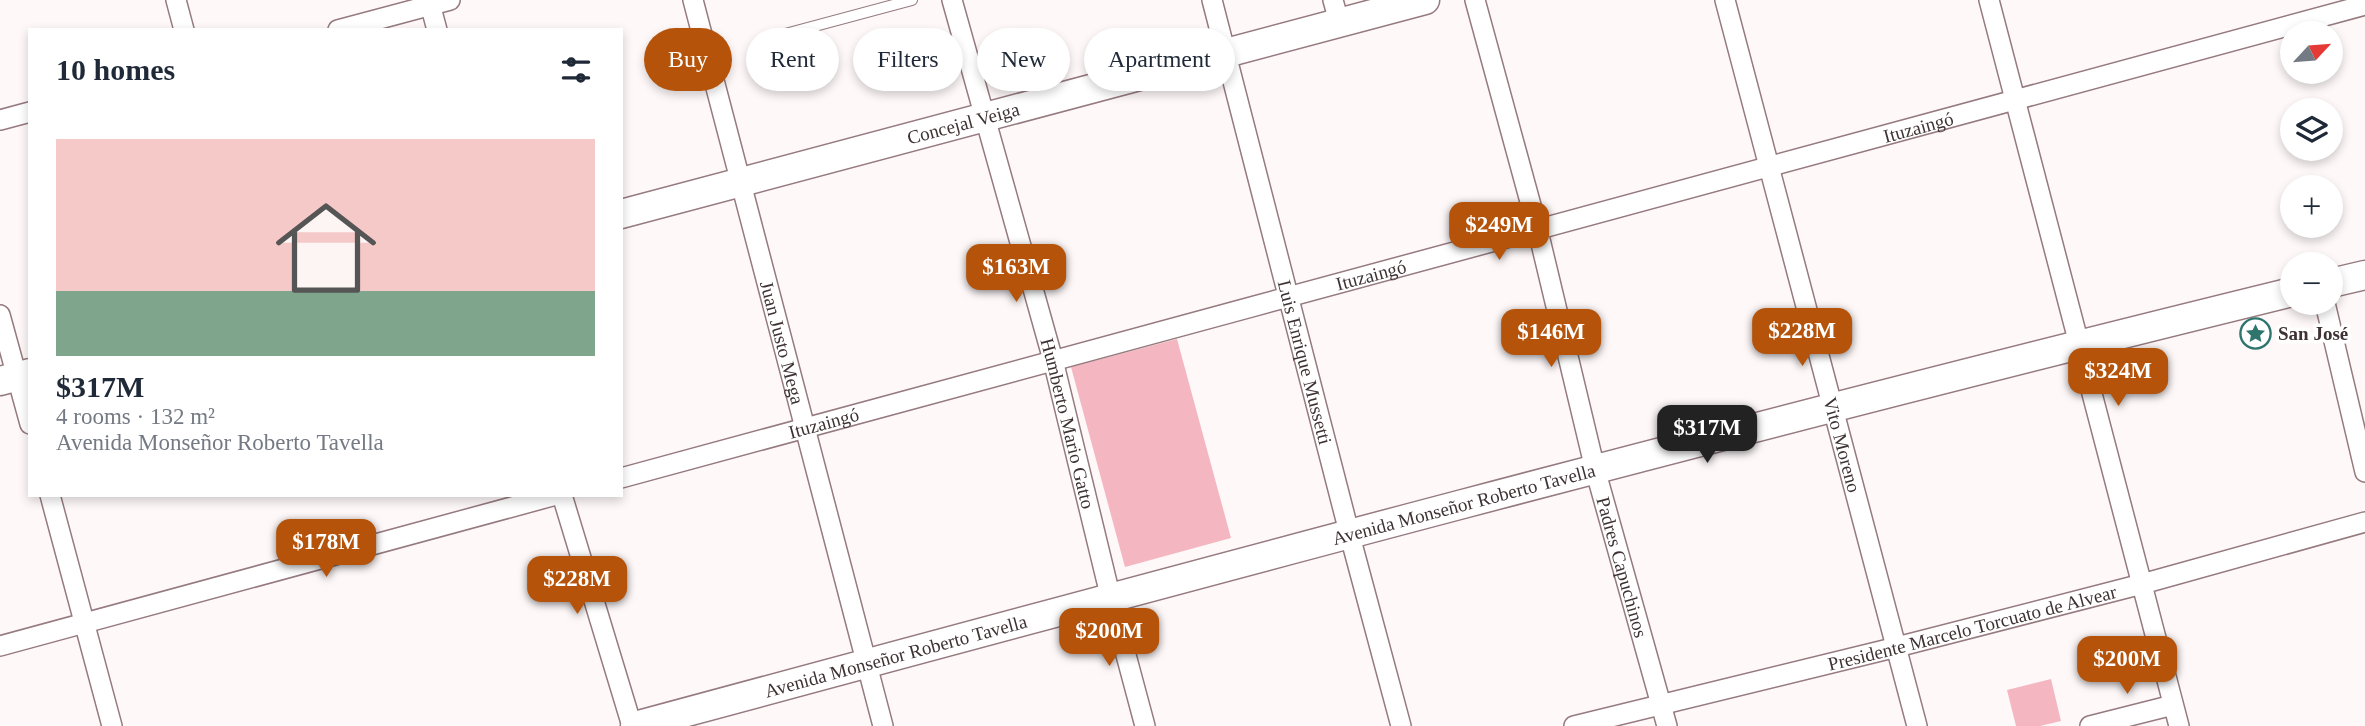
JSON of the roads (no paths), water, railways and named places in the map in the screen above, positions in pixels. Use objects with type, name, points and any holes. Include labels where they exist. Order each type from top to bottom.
[{"type":"main road","name":"Concejal Veiga","points":[[1235,49],[1336,11],[1425,0]]},
{"type":"main road","name":"Concejal Veiga","points":[[623,213],[1085,91]]},
{"type":"main road","points":[[2343,280],[2365,275]]},
{"type":"main road","name":"Avenida Monseñor Roberto Tavella","points":[[633,726],[1595,469],[2280,295]]},
{"type":"street","points":[[176,0],[183,28]]},
{"type":"street","points":[[345,28],[429,3],[450,0]]},
{"type":"street","name":"Juan Justo Mega","points":[[693,0],[883,726]]},
{"type":"street","name":"Humberto Mario Gatto","points":[[952,0],[1053,360],[1145,726]]},
{"type":"street","name":"Luis Enrique Mussetti","points":[[1212,0],[1219,28]]},
{"type":"street","name":"Padres Capuchinos","points":[[1475,0],[1538,231],[1595,469],[1667,726]]},
{"type":"street","name":"Vito Moreno","points":[[1725,0],[1917,726]]},
{"type":"street","points":[[1989,0],[2179,726]]},
{"type":"street","points":[[429,3],[436,28]]},
{"type":"street","name":"Ituzaingó","points":[[623,477],[1289,296],[1769,169],[2365,5]]},
{"type":"street","name":"Luis Enrique Mussetti","points":[[1235,91],[1401,726]]},
{"type":"street","points":[[0,120],[28,113]]},
{"type":"street","points":[[2328,315],[2365,472]]},
{"type":"street","points":[[0,316],[28,417]]},
{"type":"street","points":[[51,497],[112,726]]},
{"type":"street","points":[[0,646],[549,497]]},
{"type":"street","points":[[563,497],[633,726]]},
{"type":"street","name":"Presidente Marcelo Torcuato de Alvear","points":[[1574,726],[1898,647],[2142,584],[2365,522]]},
{"type":"street","points":[[2090,726],[2173,705]]},
{"type":"lane","points":[[808,28],[912,0]]},
{"type":"place","name":"San José","points":[[2255,333]]}]
